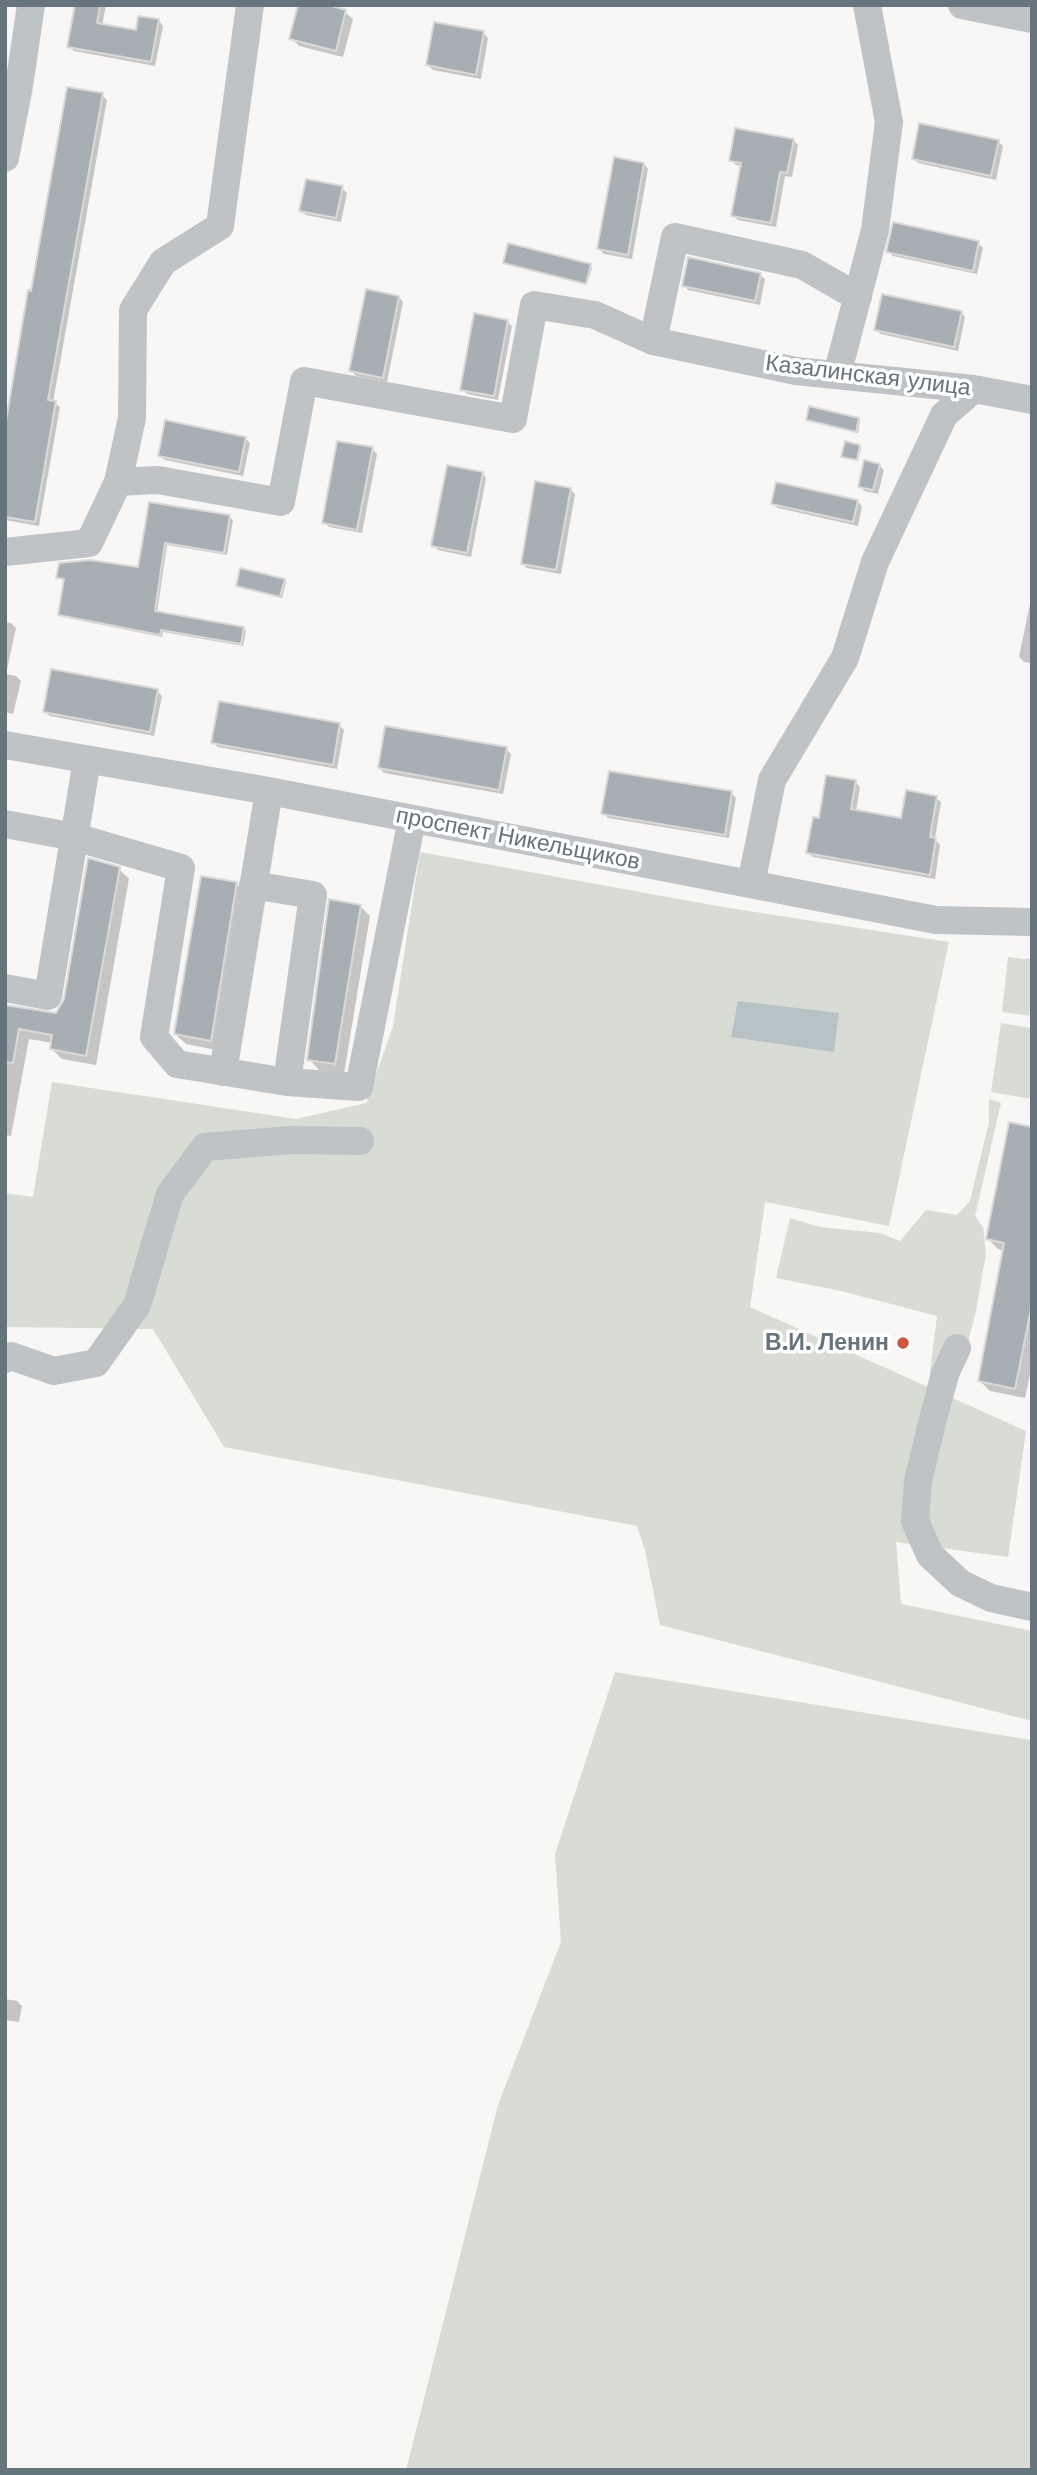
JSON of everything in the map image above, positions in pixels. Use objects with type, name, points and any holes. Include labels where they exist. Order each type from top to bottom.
[{"type":"street","points":[[5,158],[12,85],[31,5]]},
{"type":"street","points":[[5,552],[89,542],[118,482],[132,418],[133,310],[163,262],[220,226],[250,5]]},
{"type":"street","points":[[837,375],[875,230],[889,122],[867,5]]},
{"type":"street","points":[[962,5],[1032,19]]},
{"type":"street","points":[[653,341],[675,237],[802,265],[858,296]]},
{"type":"street","name":"Казалинская улица","points":[[118,482],[158,480],[281,502],[304,381],[513,419],[534,304],[595,315],[653,341],[796,371],[974,389],[1032,400]]},
{"type":"street","points":[[751,884],[772,780],[845,658],[875,562],[944,415],[974,389]]},
{"type":"street","name":"проспект Никельщиков","points":[[5,745],[270,791],[936,919],[1032,922]]},
{"type":"street","points":[[5,988],[48,996],[88,760]]},
{"type":"street","points":[[223,1072],[270,791]]},
{"type":"street","points":[[5,824],[75,837],[181,868],[154,1037],[177,1064],[287,1082],[359,1087],[412,819]]},
{"type":"street","points":[[253,885],[313,895],[287,1082]]},
{"type":"street","points":[[5,1359],[11,1356],[54,1371],[96,1363],[137,1305],[170,1194],[205,1147],[291,1140],[360,1141]]},
{"type":"street","points":[[957,1348],[933,1419],[918,1481],[915,1521],[930,1555],[960,1583],[991,1598],[1032,1606]]},
{"type":"shaded area","points":[[420,852],[723,907],[949,942],[889,1226],[765,1202],[750,1307],[1026,1431],[1008,1557],[896,1542],[901,1604],[1032,1631],[1032,1721],[660,1625],[645,1550],[637,1526],[224,1447],[153,1329],[5,1327],[5,1193],[33,1197],[52,1082],[296,1119],[366,1103],[393,1026]]},
{"type":"shaded area","points":[[1008,957],[1032,958],[1032,1016],[1002,1012]]},
{"type":"shaded area","points":[[738,1001],[839,1013],[834,1052],[731,1037]]},
{"type":"shaded area","points":[[1001,1023],[1032,1028],[1032,1099],[991,1092]]},
{"type":"shaded area","points":[[989,1099],[1001,1103],[975,1216],[983,1227],[986,1254],[976,1311],[955,1392],[929,1381],[937,1316],[841,1291],[776,1278],[790,1218],[820,1227],[880,1233],[900,1241],[926,1210],[957,1215],[970,1201],[989,1122]]},
{"type":"shaded area","points":[[615,1672],[1032,1740],[1032,2470],[406,2470],[498,2105],[561,1942],[555,1854]]},
{"type":"building","points":[[75,5],[100,5],[97,23],[136,30],[138,16],[159,19],[151,62],[67,47]]},
{"type":"building","points":[[298,5],[328,5],[346,10],[336,51],[289,39]]},
{"type":"building","points":[[434,22],[484,31],[476,75],[426,65]]},
{"type":"building","points":[[67,87],[103,93],[48,400],[56,401],[35,522],[5,517],[5,427]]},
{"type":"building","points":[[919,123],[999,140],[991,176],[912,159]]},
{"type":"building","points":[[735,128],[794,139],[787,173],[780,172],[771,223],[731,216],[741,163],[729,161]]},
{"type":"building","points":[[614,157],[644,163],[628,255],[597,249]]},
{"type":"building","points":[[306,179],[343,186],[336,218],[299,211]]},
{"type":"building","points":[[893,222],[979,241],[973,271],[886,252]]},
{"type":"building","points":[[508,243],[591,264],[586,284],[503,263]]},
{"type":"building","points":[[688,257],[761,273],[755,301],[682,286]]},
{"type":"building","points":[[366,289],[399,296],[383,378],[349,371]]},
{"type":"building","points":[[882,294],[962,311],[954,347],[874,330]]},
{"type":"building","points":[[474,313],[508,320],[494,396],[460,390]]},
{"type":"building","points":[[809,406],[859,418],[856,432],[806,420]]},
{"type":"building","points":[[165,420],[246,437],[239,472],[158,456]]},
{"type":"building","points":[[337,441],[373,447],[357,530],[322,523]]},
{"type":"building","points":[[845,441],[860,445],[857,460],[841,457]]},
{"type":"building","points":[[864,460],[880,464],[873,490],[858,487]]},
{"type":"building","points":[[447,465],[483,472],[467,553],[431,546]]},
{"type":"building","points":[[535,481],[571,488],[556,570],[521,564]]},
{"type":"building","points":[[776,482],[858,500],[853,522],[771,504]]},
{"type":"building","points":[[149,502],[230,515],[224,553],[165,543],[155,611],[244,627],[241,644],[161,630],[160,635],[58,615],[64,579],[56,578],[59,563],[90,560],[138,567]]},
{"type":"building","points":[[240,568],[285,579],[280,597],[236,586]]},
{"type":"building","points":[[51,669],[158,689],[150,732],[43,712]]},
{"type":"building","points":[[219,701],[340,723],[333,765],[211,743]]},
{"type":"building","points":[[385,726],[507,747],[499,790],[378,768]]},
{"type":"building","points":[[609,771],[732,791],[725,835],[601,814]]},
{"type":"building","points":[[826,775],[856,780],[851,809],[901,818],[906,790],[937,796],[930,837],[936,838],[930,875],[806,853],[813,817],[819,818]]},
{"type":"building","points":[[88,858],[120,867],[86,1056],[50,1049],[52,1035],[19,1029],[13,1063],[5,1062],[5,1005],[56,1013],[64,999]]},
{"type":"building","points":[[201,876],[237,882],[211,1041],[174,1034]]},
{"type":"building","points":[[329,899],[361,905],[335,1064],[307,1060]]},
{"type":"building","points":[[1009,1122],[1032,1127],[1032,1304],[1015,1389],[978,1381],[1004,1243],[986,1239]]},
{"type":"place","name":"В.И. Ленин","points":[[903,1343]]}]
